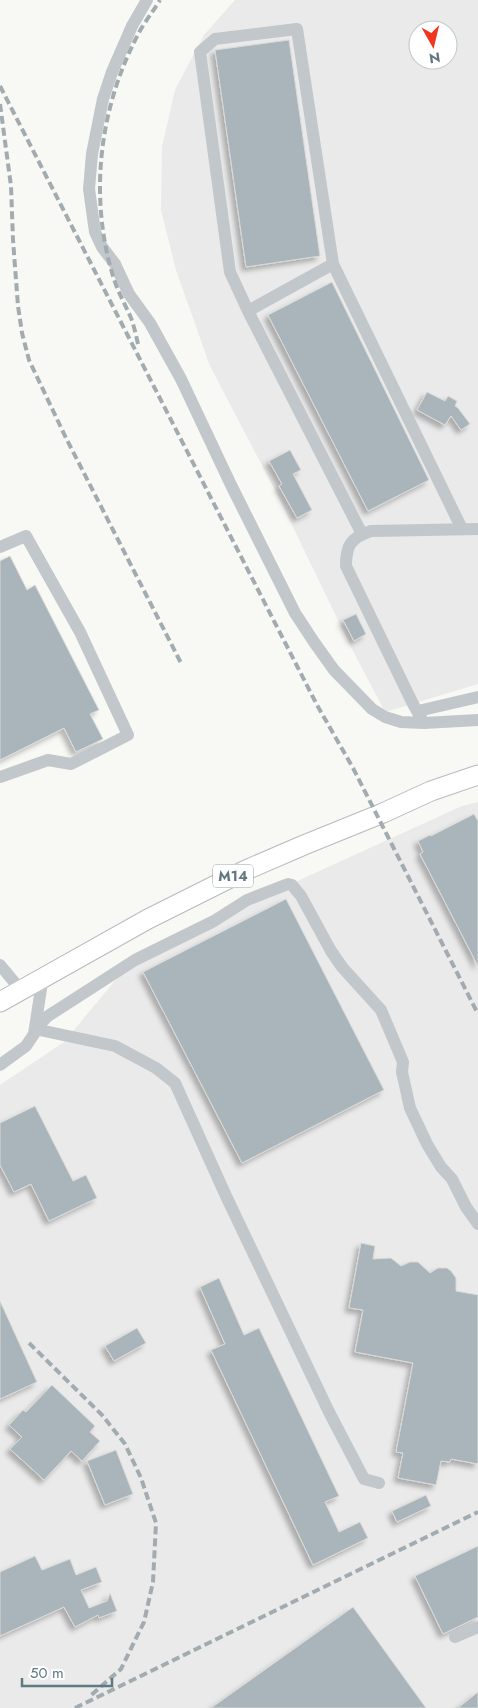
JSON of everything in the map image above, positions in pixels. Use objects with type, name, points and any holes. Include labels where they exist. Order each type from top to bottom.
[{"type":"highway","name":"M14","points":[[0,1002],[148,918],[246,870],[431,791],[478,775]]},
{"type":"street","points":[[147,0],[128,34],[112,72],[103,99],[92,154],[89,189],[95,232],[102,248],[115,264],[129,294],[150,323],[181,379],[295,613],[334,670],[372,709],[385,717],[401,722],[424,723],[478,720]]},
{"type":"street","points":[[362,534],[230,272],[200,52],[215,39],[296,29],[333,264],[462,529]]},
{"type":"street","points":[[248,310],[333,264]]},
{"type":"street","points":[[424,723],[346,566],[346,552],[352,541],[362,534],[371,531],[478,529]]},
{"type":"street","points":[[0,547],[26,536],[80,632],[128,735],[71,764],[48,760],[0,777]]},
{"type":"street","points":[[418,711],[478,697]]},
{"type":"street","points":[[35,1029],[48,1016],[135,960],[214,921],[247,900],[288,884],[292,885],[301,896],[331,951],[381,1010],[403,1062],[402,1072],[410,1108],[427,1144],[441,1167],[452,1179],[478,1224]]},
{"type":"street","points":[[0,965],[20,990]]},
{"type":"street","points":[[0,1065],[26,1046],[31,1040],[35,1029],[44,976]]},
{"type":"street","points":[[35,1029],[115,1046],[156,1068],[175,1083],[226,1196],[338,1429],[364,1479],[379,1483]]},
{"type":"street","points":[[455,1637],[478,1627]]},
{"type":"shaded area","points":[[235,0],[478,0],[478,684],[385,712],[352,649],[278,496],[210,366],[176,270],[161,210],[162,147],[175,90],[204,35]]},
{"type":"shaded area","points":[[478,802],[478,1708],[0,1708],[0,1085],[64,1042],[137,954],[462,806]]},
{"type":"building","points":[[289,40],[320,256],[246,267],[215,50]]},
{"type":"building","points":[[332,282],[429,480],[368,511],[268,315]]},
{"type":"building","points":[[427,392],[445,401],[448,396],[457,401],[455,406],[470,424],[461,430],[451,416],[445,425],[417,410]]},
{"type":"building","points":[[290,450],[301,470],[293,474],[312,510],[297,518],[279,486],[282,484],[269,461]]},
{"type":"building","points":[[10,556],[27,590],[35,585],[99,710],[90,714],[103,739],[76,752],[64,728],[0,760],[0,561]]},
{"type":"building","points":[[356,614],[366,634],[354,641],[343,620]]},
{"type":"building","points":[[474,814],[478,821],[478,966],[420,854],[423,852],[418,841]]},
{"type":"building","points":[[286,899],[384,1090],[242,1163],[143,972]]},
{"type":"building","points":[[35,1106],[73,1181],[86,1175],[97,1198],[49,1221],[31,1184],[14,1192],[0,1165],[0,1123]]},
{"type":"building","points":[[361,1243],[375,1246],[373,1259],[391,1258],[401,1266],[410,1262],[418,1262],[430,1273],[438,1268],[447,1268],[456,1278],[456,1291],[478,1295],[478,1464],[451,1459],[450,1462],[441,1461],[436,1485],[398,1478],[403,1453],[396,1452],[413,1363],[355,1352],[363,1310],[349,1308]]},
{"type":"building","points":[[219,1278],[244,1335],[259,1328],[339,1496],[325,1502],[339,1532],[360,1522],[368,1538],[313,1565],[211,1350],[225,1344],[200,1287]]},
{"type":"building","points":[[0,1301],[37,1382],[0,1399]]},
{"type":"building","points":[[137,1328],[146,1343],[114,1361],[105,1346]]},
{"type":"building","points":[[52,1385],[95,1426],[90,1432],[100,1441],[82,1461],[71,1451],[44,1480],[10,1449],[22,1437],[9,1425],[23,1410],[26,1412]]},
{"type":"building","points":[[116,1450],[133,1494],[105,1505],[87,1461]]},
{"type":"building","points":[[426,1495],[431,1506],[397,1522],[392,1511]]},
{"type":"building","points":[[478,1546],[478,1617],[443,1634],[415,1576]]},
{"type":"building","points":[[35,1556],[42,1570],[70,1559],[76,1575],[96,1567],[102,1582],[81,1590],[89,1608],[107,1601],[110,1593],[117,1611],[99,1618],[98,1615],[75,1627],[64,1607],[0,1636],[0,1572]]},
{"type":"building","points":[[353,1607],[426,1708],[211,1708]]},
{"type":"building","points":[[478,1692],[478,1708],[458,1708]]},
{"type":"railway","points":[[138,344],[131,318],[115,281],[105,245],[100,181],[102,150],[116,87],[127,57],[141,29],[160,0]]},
{"type":"railway","points":[[0,86],[317,705],[353,768],[478,1014]]},
{"type":"railway","points":[[0,104],[11,186],[18,306],[29,360],[65,436],[182,665]]},
{"type":"railway","points":[[29,1343],[102,1415],[125,1444],[141,1478],[156,1523],[153,1582],[144,1622],[121,1669],[90,1696]]},
{"type":"railway","points":[[75,1708],[478,1512]]}]
